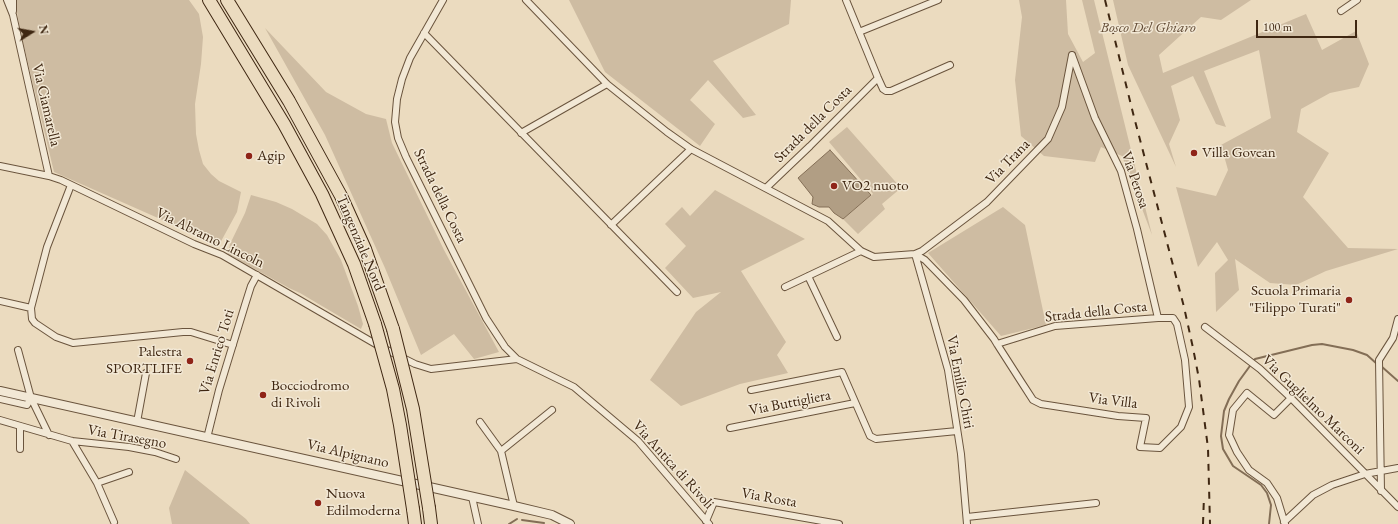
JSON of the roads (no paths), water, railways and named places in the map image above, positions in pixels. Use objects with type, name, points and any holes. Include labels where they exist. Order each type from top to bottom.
[{"type":"highway","name":"Tangenziale Nord","points":[[209,0],[284,124],[322,194],[354,264],[375,324],[393,389],[415,524]]},
{"type":"highway","name":"Tangenziale Nord","points":[[227,0],[289,101],[341,196],[365,249],[393,329],[413,409],[431,524]]},
{"type":"street","name":"Via Ciamarella","points":[[7,0],[13,15],[49,176]]},
{"type":"street","name":"Via Ciamarella","points":[[13,0],[13,15]]},
{"type":"street","name":"Strada della Costa","points":[[442,0],[407,65],[402,79],[396,99],[395,122],[398,138],[486,318],[505,347],[517,360]]},
{"type":"street","points":[[526,0],[607,84],[667,132],[691,149],[828,221],[861,251],[874,257],[915,254],[925,260],[964,300],[997,344]]},
{"type":"street","points":[[846,0],[878,78],[883,89],[886,91],[891,91],[950,65]]},
{"type":"street","points":[[859,32],[938,0]]},
{"type":"street","points":[[1341,10],[1357,0]]},
{"type":"street","points":[[424,33],[677,292]]},
{"type":"street","name":"Via Trana","points":[[915,254],[922,251],[987,202],[1048,139],[1062,107],[1072,55]]},
{"type":"street","name":"Via Perosa","points":[[1072,55],[1095,118],[1121,171],[1137,229],[1158,318]]},
{"type":"street","name":"Strada della Costa","points":[[766,188],[878,78]]},
{"type":"street","points":[[521,133],[607,84]]},
{"type":"street","points":[[611,225],[691,149]]},
{"type":"street","name":"Via Abramo Lincoln","points":[[0,166],[49,176],[194,244],[222,255],[379,346],[415,364],[431,369],[517,360]]},
{"type":"street","points":[[71,185],[49,241],[31,308],[32,319],[35,323],[47,332],[70,343],[191,332],[233,345]]},
{"type":"street","points":[[785,287],[861,251]]},
{"type":"street","name":"Via Emilio Chiri","points":[[915,254],[948,370],[961,454],[967,524]]},
{"type":"street","name":"Via Enrico Toti","points":[[208,438],[217,396],[251,286],[257,275]]},
{"type":"street","points":[[808,276],[837,336]]},
{"type":"street","points":[[0,301],[31,308]]},
{"type":"street","name":"Strada della Costa","points":[[997,344],[1055,326],[1158,318],[1173,318],[1177,324]]},
{"type":"street","points":[[1382,491],[1379,360],[1393,338],[1397,323]]},
{"type":"street","name":"Via Villa","points":[[997,344],[1033,400],[1041,404],[1118,416],[1146,418],[1140,447],[1160,448],[1181,427],[1189,407],[1186,360],[1177,324]]},
{"type":"street","name":"Via Guglielmo Marconi","points":[[1205,327],[1252,363],[1291,398],[1398,507]]},
{"type":"street","points":[[18,350],[31,398],[49,434]]},
{"type":"street","name":"Via Antica di Rivoli","points":[[517,360],[574,387],[638,440],[707,523]]},
{"type":"street","name":"Via Buttigliera","points":[[751,390],[842,372],[854,404],[870,436],[876,439],[957,431]]},
{"type":"street","points":[[137,422],[146,374]]},
{"type":"street","name":"Via Alpignano","points":[[0,391],[514,506],[552,515],[570,524]]},
{"type":"street","points":[[1291,398],[1274,415],[1247,393],[1234,410],[1229,435],[1237,452],[1249,470],[1267,484],[1276,498],[1285,523],[1313,495],[1332,485],[1365,474],[1398,468]]},
{"type":"street","name":"Via Alpignano","points":[[0,399],[28,405],[31,398]]},
{"type":"street","name":"Via Buttigliera","points":[[730,428],[854,404]]},
{"type":"street","points":[[501,451],[552,410]]},
{"type":"street","name":"Via Tirasegno","points":[[0,420],[72,441],[148,450],[176,459]]},
{"type":"street","points":[[480,422],[501,451],[514,506]]},
{"type":"street","points":[[20,426],[20,449]]},
{"type":"street","name":"Via Tirasegno","points":[[72,441],[97,483],[114,522]]},
{"type":"street","points":[[97,483],[129,472]]},
{"type":"street","points":[[472,497],[478,524]]},
{"type":"street","name":"Via Rosta","points":[[707,523],[714,502],[839,524]]},
{"type":"street","points":[[967,517],[1096,503]]},
{"type":"waterway","points":[[1269,524],[1271,505],[1267,493],[1261,485],[1233,466],[1223,449],[1221,436],[1224,411],[1239,381],[1255,359],[1312,345],[1322,344],[1353,350],[1367,355],[1377,364]]},
{"type":"waterway","points":[[1381,366],[1398,381]]},
{"type":"waterway","points":[[509,524],[517,519]]},
{"type":"waterway","points":[[522,520],[544,523]]},
{"type":"railway","points":[[1105,0],[1184,307],[1193,348],[1199,379],[1208,448],[1210,524]]},
{"type":"railway","points":[[1203,524],[1204,496]]},
{"type":"place","name":"Villa Govean","points":[[1194,153]]},
{"type":"place","name":"Agip","points":[[249,156]]},
{"type":"place","name":"VO2 nuoto","points":[[834,186]]},
{"type":"place","name":"Scuola Primaria \"Filippo Turati\"","points":[[1349,300]]},
{"type":"place","name":"Palestra SPORTLIFE","points":[[190,361]]},
{"type":"place","name":"Bocciodromo di Rivoli","points":[[263,395]]},
{"type":"place","name":"Nuova Edilmoderna","points":[[318,503]]},
{"type":"park label","name":"Bosco Del Ghiaro","points":[[1148,28]]}]
